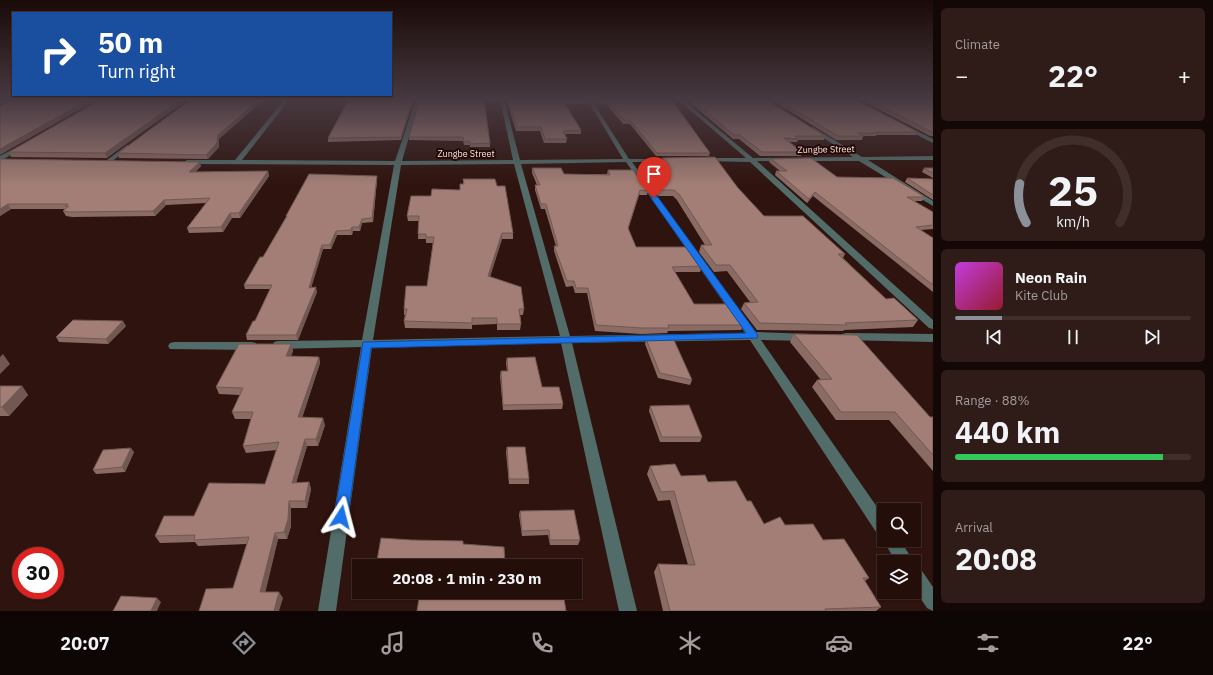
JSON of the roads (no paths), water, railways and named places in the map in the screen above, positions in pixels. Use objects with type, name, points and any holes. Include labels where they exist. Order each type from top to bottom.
[{"type":"street","points":[[236,163],[265,128]]},
{"type":"street","points":[[327,611],[367,345],[398,163],[409,128]]},
{"type":"street","points":[[509,128],[566,340],[628,611]]},
{"type":"street","points":[[607,128],[627,160],[753,336],[877,520]]},
{"type":"street","points":[[713,128],[751,159],[933,326]]},
{"type":"street","points":[[811,128],[933,204]]},
{"type":"street","points":[[906,128],[933,141]]},
{"type":"street","points":[[109,161],[135,143]]},
{"type":"street","points":[[0,160],[26,144]]},
{"type":"street","name":"Zungbe Street","points":[[697,160],[933,158]]},
{"type":"street","points":[[0,160],[16,160]]},
{"type":"street","name":"Zungbe Street","points":[[180,162],[398,163],[681,160]]},
{"type":"street","points":[[101,161],[117,161]]},
{"type":"street","points":[[174,346],[367,345],[753,336],[816,337]]},
{"type":"street","points":[[831,337],[933,338]]},
{"type":"street","points":[[921,584],[933,602]]}]
